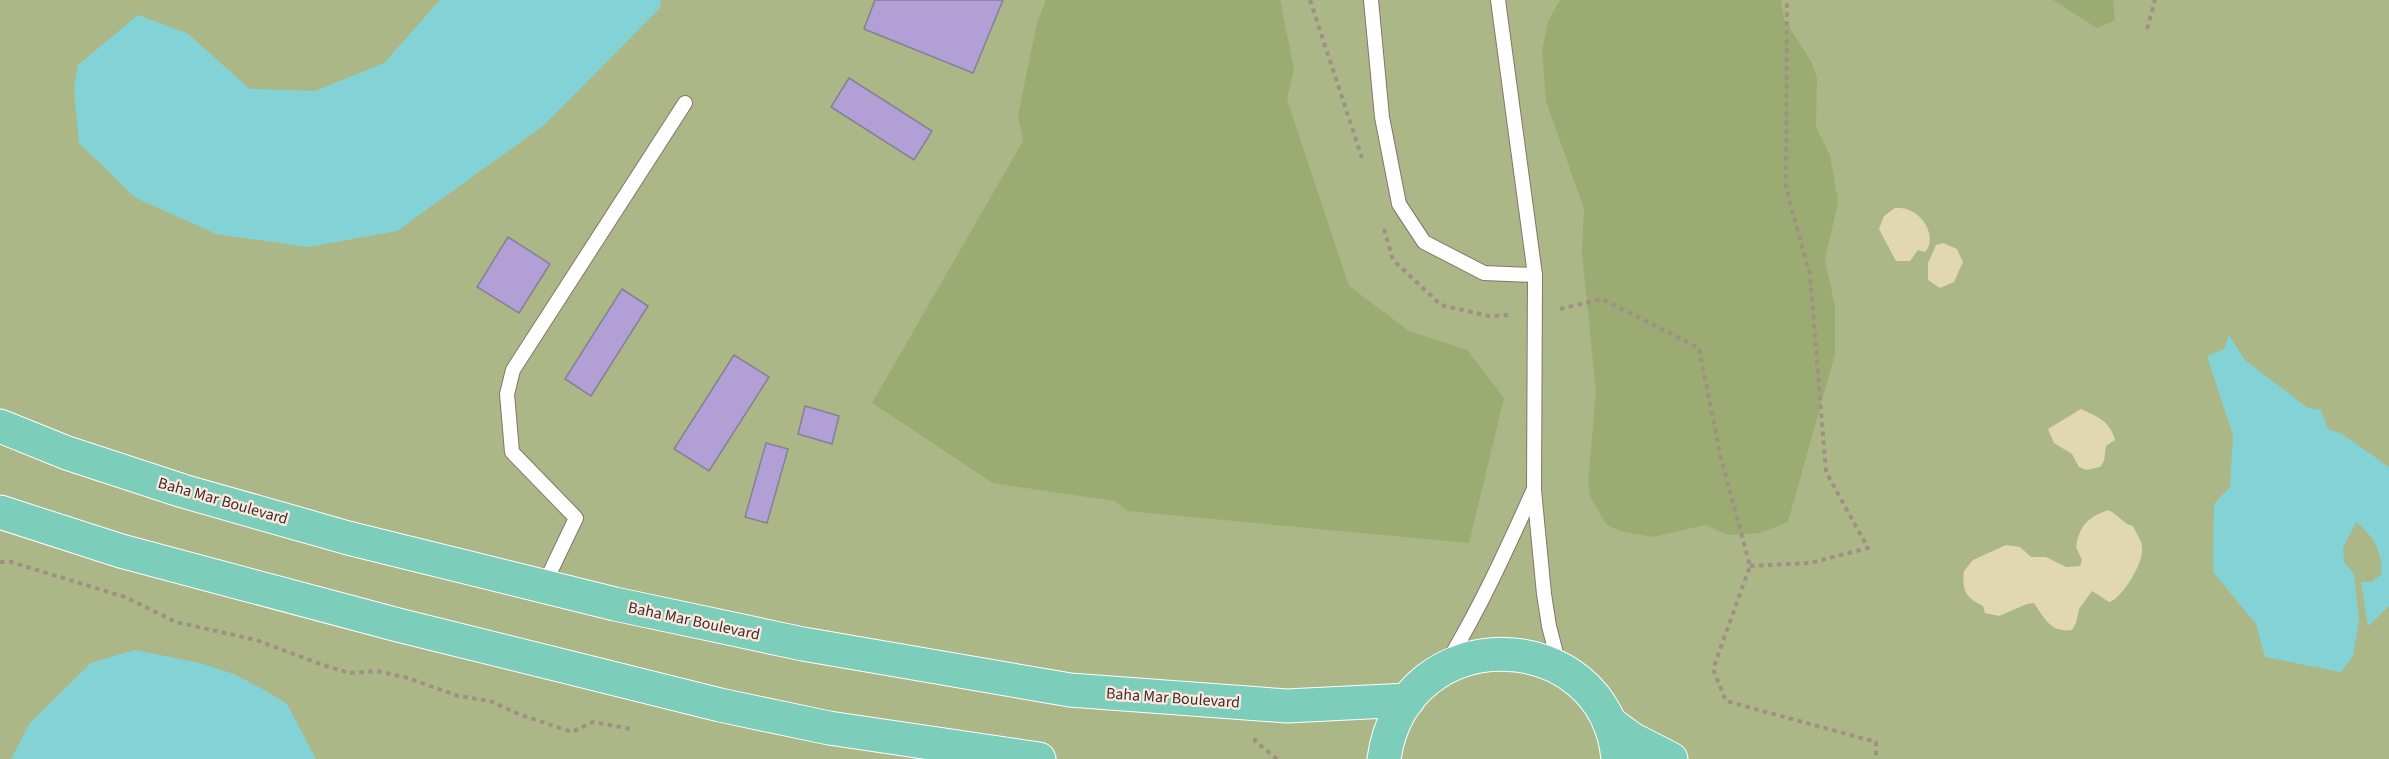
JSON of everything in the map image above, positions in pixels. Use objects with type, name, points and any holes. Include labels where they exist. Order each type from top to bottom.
[{"type":"main road","name":"Baha Mar Boulevard","points":[[0,426],[67,453],[183,491],[348,538],[615,604],[803,644],[1070,690],[1287,706],[1408,700]]},
{"type":"main road","points":[[0,512],[121,551],[409,628],[720,705],[829,728],[1039,759]]},
{"type":"main road","points":[[1384,759],[1394,720],[1424,682],[1444,668],[1467,658],[1490,654],[1515,654],[1538,659],[1560,669],[1580,683],[1596,701],[1609,722],[1617,747],[1618,759]]},
{"type":"main road","points":[[1609,722],[1632,739],[1671,759]]},
{"type":"lane","points":[[1371,0],[1382,117],[1399,204],[1424,242],[1484,273],[1535,275]]},
{"type":"lane","points":[[1498,0],[1535,275],[1534,490],[1549,626],[1560,669]]},
{"type":"lane","points":[[544,585],[576,518],[512,452],[507,394],[513,370],[685,103]]},
{"type":"lane","points":[[1444,668],[1479,606],[1534,490]]},
{"type":"path","points":[[1787,0],[1786,188],[1810,275],[1826,472],[1868,548],[1810,563],[1750,566],[1713,669],[1726,701],[1876,742],[1876,759]]},
{"type":"path","points":[[2147,28],[2155,0]]},
{"type":"path","points":[[0,562],[11,561],[124,597],[176,622],[256,640],[315,663],[350,673],[377,671],[408,678],[458,696],[490,701],[521,715],[572,732],[593,722],[631,729]]},
{"type":"green space","points":[[0,0],[2389,0],[2389,759],[0,759]]},
{"type":"green space","points":[[1046,0],[1280,0],[1294,69],[1287,99],[1349,286],[1409,331],[1467,350],[1504,398],[1469,543],[1127,511],[1115,501],[993,483],[872,403],[1023,141],[1018,115],[1037,23]]},
{"type":"green space","points":[[1560,0],[1781,0],[1784,19],[1811,61],[1817,78],[1816,127],[1830,155],[1838,202],[1825,260],[1835,306],[1835,354],[1788,522],[1760,533],[1728,535],[1705,525],[1653,537],[1620,531],[1607,525],[1590,497],[1588,483],[1596,392],[1582,253],[1584,209],[1546,101],[1542,51],[1548,21]]},
{"type":"green space","points":[[2053,0],[2113,0],[2115,20],[2097,28]]},
{"type":"sand","points":[[1895,208],[1915,213],[1928,228],[1930,241],[1928,247],[1925,252],[1918,250],[1910,261],[1896,261],[1879,229],[1884,216]]},
{"type":"sand","points":[[1943,243],[1957,249],[1963,262],[1954,282],[1940,288],[1928,280],[1928,263],[1936,245]]},
{"type":"sand","points":[[2081,409],[2107,424],[2115,440],[2106,446],[2104,461],[2100,467],[2086,470],[2079,467],[2072,454],[2054,443],[2048,429]]},
{"type":"sand","points":[[2108,510],[2133,526],[2142,545],[2140,562],[2126,587],[2114,599],[2109,602],[2092,591],[2079,609],[2072,630],[2059,629],[2049,624],[2034,603],[1999,616],[1985,613],[1983,606],[1972,600],[1966,593],[1964,571],[1973,560],[2006,545],[2020,547],[2031,557],[2046,557],[2066,567],[2080,566],[2082,560],[2076,547],[2082,528],[2090,519]]},
{"type":"water","points":[[440,0],[661,0],[660,8],[543,126],[397,231],[308,247],[216,234],[136,198],[79,143],[74,90],[78,65],[138,15],[187,33],[250,89],[315,91],[384,63]]},
{"type":"water","points":[[2229,335],[2245,360],[2308,408],[2321,410],[2328,429],[2342,434],[2389,467],[2389,606],[2368,626],[2361,582],[2371,582],[2382,574],[2381,565],[2376,545],[2356,522],[2343,548],[2344,562],[2354,574],[2359,619],[2353,656],[2341,672],[2265,657],[2256,624],[2213,572],[2214,504],[2230,487],[2233,435],[2207,356],[2224,349]]},
{"type":"water","points":[[135,650],[200,663],[234,674],[266,691],[287,704],[316,759],[11,759],[30,723],[91,663]]},
{"type":"building","points":[[875,0],[1003,0],[973,73],[864,29]]},
{"type":"building","points":[[849,78],[932,131],[914,160],[831,107]]},
{"type":"building","points":[[508,237],[550,264],[519,313],[477,287]]},
{"type":"building","points":[[622,289],[648,306],[591,396],[565,379]]},
{"type":"building","points":[[734,355],[769,377],[709,471],[674,449]]},
{"type":"building","points":[[805,406],[839,416],[832,444],[798,434]]},
{"type":"building","points":[[766,443],[788,449],[767,523],[745,517]]}]
